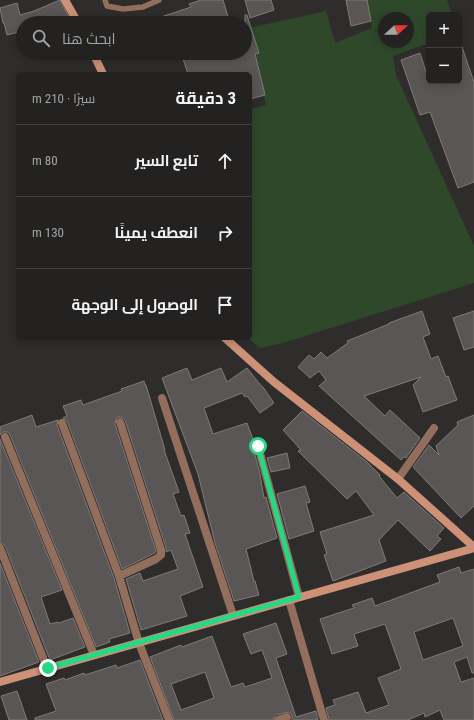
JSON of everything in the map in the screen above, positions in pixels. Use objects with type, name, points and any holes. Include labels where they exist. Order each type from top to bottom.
[{"type":"street","points":[[65,0],[74,16]]},
{"type":"street","points":[[96,60],[102,72]]},
{"type":"street","points":[[227,340],[274,382],[398,479],[474,547]]},
{"type":"street","points":[[162,398],[234,615]]},
{"type":"street","points":[[119,576],[156,559],[160,555],[161,550],[120,422]]},
{"type":"street","points":[[62,423],[119,576],[139,643],[169,720]]},
{"type":"street","points":[[398,479],[434,428]]},
{"type":"street","points":[[5,437],[94,655]]},
{"type":"street","points":[[258,446],[299,597]]},
{"type":"street","points":[[0,682],[474,547]]},
{"type":"street","points":[[0,548],[48,668]]},
{"type":"street","points":[[289,600],[324,720]]},
{"type":"street","points":[[278,720],[288,717]]},
{"type":"lane","points":[[105,0],[106,6],[122,9],[143,7],[160,0]]},
{"type":"green space","points":[[365,0],[447,0],[451,12],[426,12],[426,44],[393,56],[396,75],[474,246],[474,283],[283,343],[260,348],[250,340],[252,340],[252,108],[266,105],[252,42],[252,27],[326,11],[335,43],[372,28]]},
{"type":"building","points":[[60,0],[68,16],[16,16],[16,33],[7,35],[0,8],[17,3],[20,15]]},
{"type":"building","points":[[201,0],[223,0],[228,16],[164,16],[191,7],[189,4]]},
{"type":"building","points":[[245,0],[271,0],[274,10],[252,17],[249,16]]},
{"type":"building","points":[[346,0],[367,0],[371,21],[351,26]]},
{"type":"building","points":[[252,31],[259,53],[255,54],[265,95],[252,98],[252,72],[187,72],[183,60],[252,60]]},
{"type":"building","points":[[462,47],[474,82],[474,182],[458,188],[430,112],[420,115],[401,60],[420,53],[426,72],[426,84],[462,84]]},
{"type":"building","points":[[422,311],[430,334],[423,337],[431,359],[438,356],[446,377],[448,376],[457,400],[423,412],[413,385],[421,377],[364,396],[385,416],[390,410],[420,438],[406,458],[404,457],[401,460],[319,386],[326,380],[319,371],[310,378],[298,367],[309,355],[314,359],[321,352],[327,358],[348,343],[347,341]]},
{"type":"building","points":[[474,311],[474,347],[464,350],[453,318]]},
{"type":"building","points":[[187,368],[192,380],[221,368],[227,382],[247,368],[274,403],[260,413],[247,396],[245,397],[242,393],[204,408],[213,434],[247,423],[254,442],[253,447],[264,498],[266,497],[277,538],[246,549],[259,595],[234,601],[215,543],[198,474],[162,378]]},
{"type":"building","points":[[144,381],[164,450],[179,492],[173,494],[181,516],[184,515],[190,533],[185,534],[203,587],[180,596],[187,616],[141,630],[126,579],[140,573],[143,581],[178,569],[171,550],[166,552],[125,420],[118,417],[115,424],[156,551],[153,554],[122,569],[67,421],[63,418],[67,416],[63,406],[81,400],[83,405],[122,391],[121,389]]},
{"type":"building","points":[[302,411],[367,462],[380,475],[379,476],[397,498],[404,492],[444,528],[437,536],[441,539],[430,551],[398,520],[379,540],[386,561],[333,581],[324,555],[327,554],[320,532],[374,515],[356,491],[347,499],[298,451],[301,450],[283,430]]},
{"type":"building","points":[[32,415],[36,427],[58,420],[57,425],[114,578],[130,633],[109,639],[110,642],[96,647],[10,435],[8,432],[3,432],[0,435],[0,427]]},
{"type":"building","points":[[474,415],[474,506],[461,518],[413,467],[429,445],[439,455],[436,446],[458,425],[457,422]]},
{"type":"building","points":[[0,439],[62,590],[41,597],[50,624],[59,623],[73,618],[85,647],[50,660],[5,546],[0,543]]},
{"type":"building","points":[[287,453],[290,468],[271,472],[267,458]]},
{"type":"building","points":[[305,486],[310,502],[306,503],[314,531],[289,539],[277,494]]},
{"type":"building","points":[[0,563],[39,662],[0,676]]},
{"type":"building","points":[[459,567],[461,573],[474,569],[474,673],[472,673],[467,657],[454,662],[461,682],[474,678],[474,720],[444,720],[440,710],[425,717],[424,713],[408,720],[329,720],[326,708],[335,705],[333,700],[358,692],[366,713],[389,705],[378,678],[401,669],[385,624],[354,634],[358,646],[332,654],[320,619],[354,608],[352,605],[372,598],[375,606],[440,582],[437,575]],"holes":[[[453,618],[463,646],[423,660],[414,632]]]},
{"type":"building","points":[[276,623],[287,654],[276,658],[296,717],[316,711],[318,720],[292,720],[292,715],[288,712],[276,715],[273,720],[174,720],[150,657],[181,645],[182,647],[212,636],[231,687],[243,683],[245,687],[272,678],[262,650],[251,654],[243,634]],"holes":[[[205,672],[214,698],[181,710],[171,684]]]},
{"type":"building","points":[[140,660],[163,720],[35,720],[35,718],[56,711],[46,684],[64,678],[65,680],[84,673],[85,675],[116,665],[117,668]]},
{"type":"building","points":[[17,691],[27,720],[9,720],[1,696]]},
{"type":"route","points":[[48,668],[299,597],[258,446]]}]
